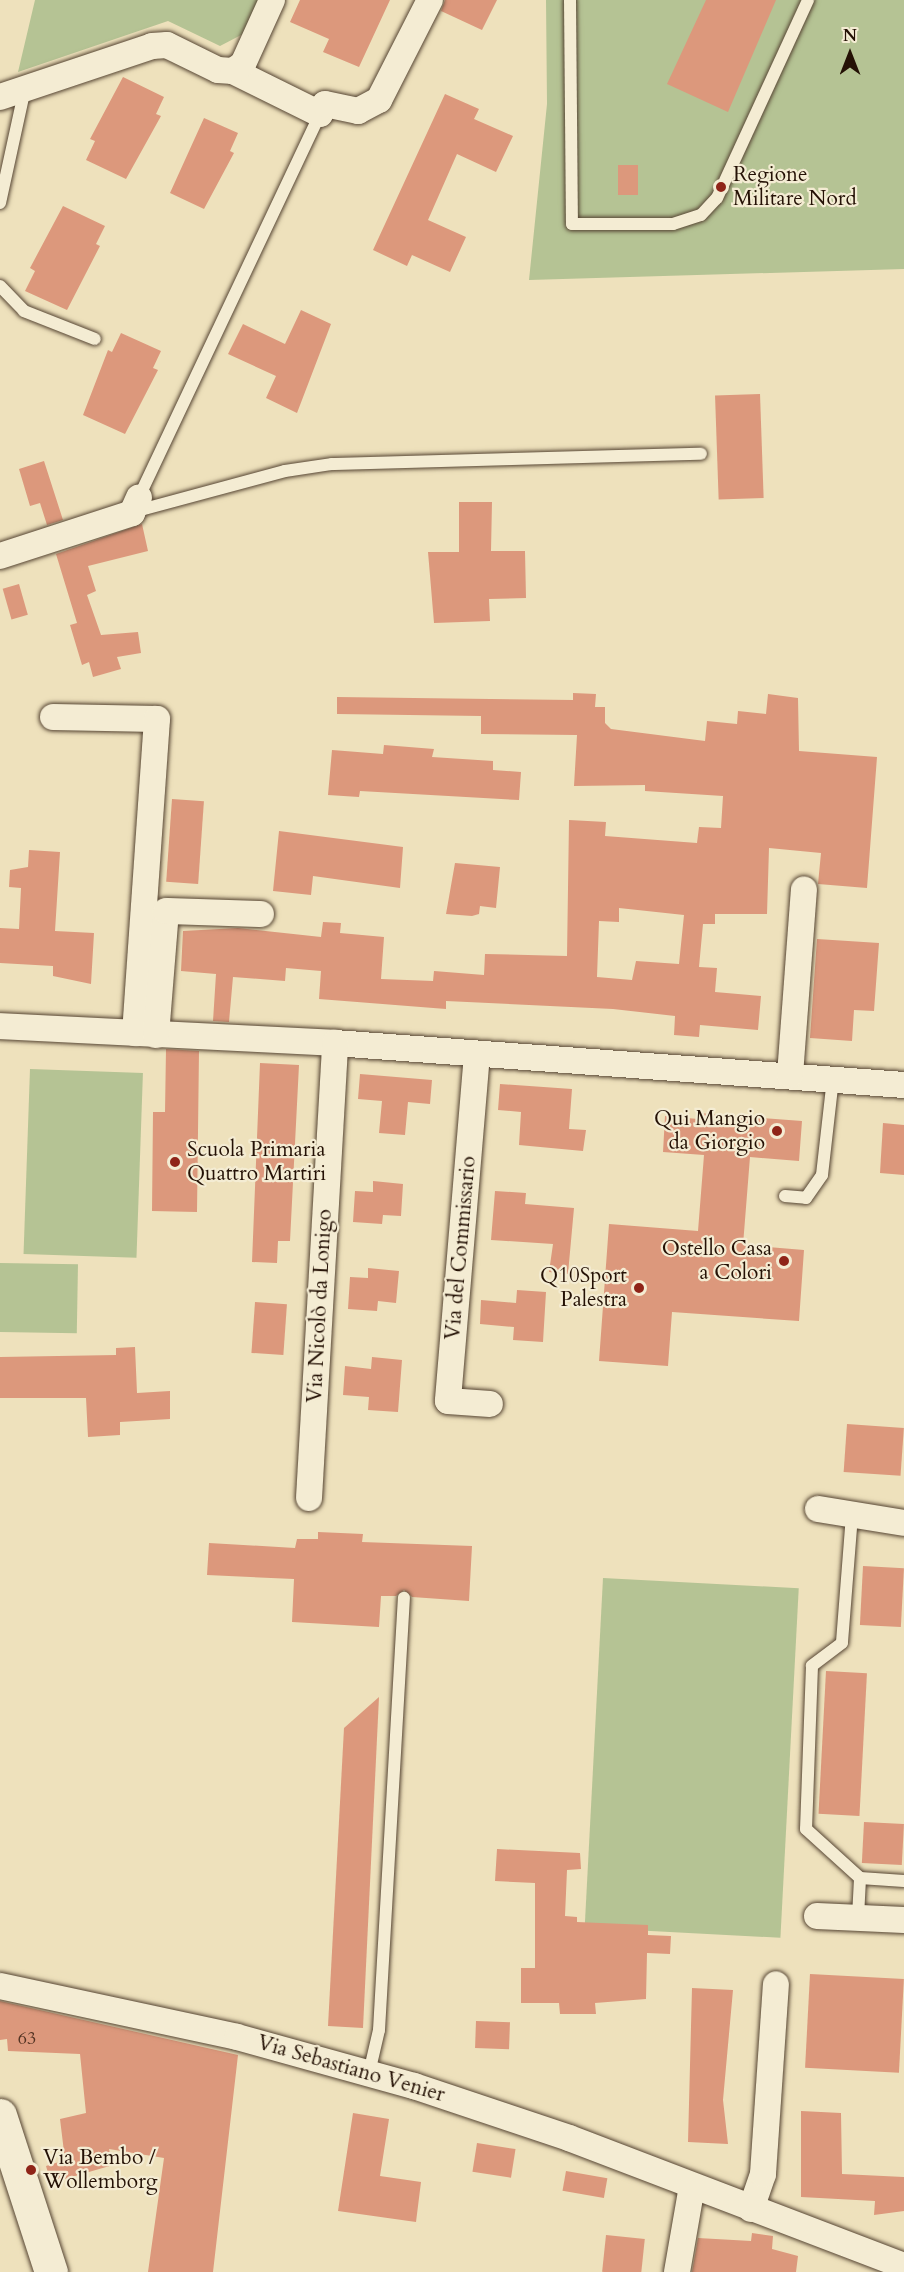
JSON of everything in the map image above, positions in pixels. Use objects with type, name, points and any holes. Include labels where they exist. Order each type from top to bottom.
[{"type":"main road","points":[[0,2115],[10,2180],[51,2272]]},
{"type":"street","points":[[233,71],[243,64],[272,0]]},
{"type":"street","points":[[0,97],[152,45],[167,45],[218,70],[233,71],[320,114],[325,104],[358,111],[379,100],[430,0]]},
{"type":"street","points":[[0,556],[136,505]]},
{"type":"street","points":[[54,717],[157,719],[145,1034]]},
{"type":"street","points":[[790,1075],[804,890]]},
{"type":"street","points":[[145,1034],[166,911],[261,914]]},
{"type":"street","points":[[0,1026],[335,1043],[904,1084]]},
{"type":"street","name":"Via Nicolò da Lonigo","points":[[309,1498],[335,1043]]},
{"type":"street","name":"Via del Commissario","points":[[477,1054],[448,1401],[490,1404]]},
{"type":"street","points":[[818,1509],[904,1523]]},
{"type":"street","points":[[817,1916],[904,1920]]},
{"type":"street","points":[[751,2209],[763,2174],[776,1984]]},
{"type":"street","name":"Via Sebastiano Venier","points":[[0,1986],[132,2012],[369,2073],[524,2122],[904,2266]]},
{"type":"street","points":[[677,2272],[692,2186]]},
{"type":"lane","points":[[570,0],[572,225],[673,224],[701,215],[717,198],[808,0]]},
{"type":"lane","points":[[0,203],[26,88]]},
{"type":"lane","points":[[136,505],[320,114]]},
{"type":"lane","points":[[0,285],[24,311],[95,339]]},
{"type":"lane","points":[[136,505],[332,464],[701,454]]},
{"type":"lane","points":[[785,1196],[806,1198],[822,1175],[833,1078]]},
{"type":"lane","points":[[852,1515],[842,1643],[812,1666],[806,1829],[860,1878],[904,1881]]},
{"type":"lane","points":[[369,2073],[379,2030],[404,1598]]},
{"type":"lane","points":[[858,1917],[860,1878]]},
{"type":"green space","points":[[35,0],[260,0],[245,33],[220,46],[168,21],[18,72]]},
{"type":"green space","name":"Regione Militare Nord","points":[[546,0],[904,0],[904,269],[529,280],[547,104]]},
{"type":"green space","points":[[30,1069],[143,1073],[136,1258],[24,1254]]},
{"type":"green space","points":[[0,1263],[78,1264],[77,1333],[0,1332]]},
{"type":"green space","points":[[603,1578],[799,1588],[780,1938],[585,1928]]},
{"type":"building","points":[[300,0],[390,0],[359,67],[323,52],[329,39],[290,22]]},
{"type":"building","points":[[445,0],[497,0],[482,30],[441,11]]},
{"type":"building","points":[[706,0],[776,0],[728,112],[667,84]]},
{"type":"building","points":[[123,77],[164,97],[156,114],[161,116],[126,179],[86,160],[95,141],[90,139]]},
{"type":"building","points":[[445,94],[479,109],[474,119],[513,136],[496,172],[457,154],[428,220],[466,237],[450,272],[412,255],[407,266],[373,250]]},
{"type":"building","points":[[204,118],[238,133],[230,151],[234,153],[204,209],[170,193]]},
{"type":"building","points":[[618,165],[638,165],[638,195],[618,195]]},
{"type":"building","points":[[63,206],[105,226],[96,244],[100,246],[67,310],[25,291],[35,271],[30,268]]},
{"type":"building","points":[[301,310],[331,324],[297,413],[266,398],[276,376],[228,354],[243,324],[285,344]]},
{"type":"building","points":[[121,333],[161,351],[153,368],[158,370],[125,434],[83,415],[108,350],[112,352]]},
{"type":"building","points":[[760,394],[764,498],[719,500],[715,396]]},
{"type":"building","points":[[44,461],[63,520],[47,525],[40,503],[30,506],[19,469]]},
{"type":"building","points":[[459,502],[492,502],[491,551],[525,551],[526,598],[489,599],[490,621],[434,623],[428,552],[459,552]]},
{"type":"building","points":[[142,524],[148,551],[88,566],[96,591],[87,595],[101,635],[138,632],[141,653],[117,657],[121,669],[93,677],[89,662],[82,665],[70,625],[77,623],[56,554]]},
{"type":"building","points":[[19,584],[28,615],[11,619],[3,589]]},
{"type":"building","points":[[573,693],[596,694],[595,707],[605,707],[605,723],[611,729],[705,741],[707,721],[737,724],[738,711],[766,714],[768,694],[798,698],[799,751],[877,757],[867,888],[818,884],[821,853],[769,848],[767,914],[715,914],[715,924],[703,924],[699,967],[717,968],[715,992],[761,996],[758,1030],[700,1025],[699,1037],[674,1035],[675,1016],[613,1009],[446,1001],[446,1009],[319,999],[321,971],[286,968],[285,981],[233,977],[229,1022],[213,1021],[216,974],[181,971],[183,931],[238,928],[321,937],[323,922],[341,923],[340,933],[384,937],[381,979],[433,981],[434,971],[484,975],[485,954],[567,956],[569,820],[606,822],[605,836],[697,843],[699,827],[721,828],[723,796],[645,791],[645,785],[574,786],[577,735],[481,734],[481,716],[337,714],[337,697],[573,700]],"holes":[[[619,908],[684,915],[679,964],[636,961],[632,980],[597,977],[599,921],[619,922]]]},
{"type":"building","points":[[384,745],[434,749],[432,757],[493,761],[493,770],[521,772],[519,800],[360,791],[359,797],[328,795],[332,750],[383,754]]},
{"type":"building","points":[[172,799],[204,801],[198,884],[166,882]]},
{"type":"building","points":[[279,831],[403,847],[400,888],[313,876],[311,895],[273,891]]},
{"type":"building","points":[[29,850],[60,852],[55,931],[94,933],[91,984],[53,976],[53,966],[0,963],[0,928],[19,929],[21,888],[9,887],[10,870],[28,867]]},
{"type":"building","points":[[455,863],[500,867],[496,908],[480,906],[479,914],[472,916],[446,914]]},
{"type":"building","points":[[817,939],[879,943],[874,1011],[854,1010],[852,1041],[810,1038]]},
{"type":"building","name":"Scuola Primaria Quattro Martiri","points":[[166,1049],[199,1051],[197,1212],[152,1211],[153,1112],[165,1112]]},
{"type":"building","points":[[260,1063],[299,1065],[290,1241],[278,1241],[277,1263],[252,1262]]},
{"type":"building","points":[[360,1074],[432,1080],[430,1104],[408,1102],[405,1135],[379,1133],[382,1101],[358,1099]]},
{"type":"building","points":[[500,1084],[572,1089],[569,1129],[586,1130],[583,1151],[519,1145],[521,1112],[498,1110]]},
{"type":"building","points":[[698,1113],[802,1121],[799,1161],[750,1157],[743,1245],[804,1250],[799,1321],[672,1312],[668,1366],[599,1361],[609,1224],[698,1231],[704,1155],[663,1152],[665,1116],[698,1119]]},
{"type":"building","points":[[883,1123],[904,1125],[904,1175],[880,1173]]},
{"type":"building","points":[[373,1181],[403,1184],[401,1216],[383,1215],[382,1224],[353,1222],[355,1191],[373,1192]]},
{"type":"building","points":[[495,1191],[526,1193],[525,1204],[574,1208],[568,1274],[549,1272],[553,1244],[491,1240]]},
{"type":"building","points":[[368,1268],[399,1271],[396,1303],[378,1301],[377,1311],[348,1309],[350,1277],[368,1278]]},
{"type":"building","points":[[517,1290],[546,1292],[543,1342],[513,1340],[514,1327],[480,1324],[481,1300],[516,1303]]},
{"type":"building","points":[[255,1302],[287,1304],[283,1355],[251,1353]]},
{"type":"building","points":[[135,1347],[137,1393],[170,1391],[170,1419],[120,1422],[120,1435],[88,1437],[86,1398],[0,1398],[0,1357],[116,1355],[116,1348]]},
{"type":"building","points":[[372,1357],[402,1360],[398,1412],[368,1410],[369,1397],[343,1395],[345,1366],[371,1369]]},
{"type":"building","points":[[847,1424],[904,1428],[901,1476],[844,1472]]},
{"type":"building","points":[[318,1532],[363,1534],[362,1542],[472,1546],[469,1601],[412,1597],[404,1590],[396,1596],[381,1596],[379,1627],[292,1622],[294,1579],[207,1575],[209,1543],[295,1548],[297,1539],[318,1539]]},
{"type":"building","points":[[863,1566],[904,1568],[901,1627],[860,1625]]},
{"type":"building","points":[[826,1671],[867,1673],[859,1816],[819,1814]]},
{"type":"building","points":[[379,1697],[363,2028],[328,2026],[344,1728]]},
{"type":"building","points":[[864,1822],[904,1824],[902,1865],[862,1863]]},
{"type":"building","points":[[497,1849],[580,1853],[581,1869],[567,1870],[565,1916],[577,1917],[577,1922],[648,1925],[648,1935],[671,1936],[670,1954],[647,1953],[646,1999],[595,2003],[596,2014],[560,2014],[559,2003],[521,2003],[521,1968],[535,1968],[535,1883],[495,1881]]},
{"type":"building","points":[[810,1974],[904,1979],[899,2073],[805,2068]]},
{"type":"building","points":[[692,1988],[733,1990],[723,2100],[728,2144],[688,2142]]},
{"type":"building","points":[[0,2001],[238,2055],[213,2272],[148,2272],[164,2158],[109,2149],[113,2165],[51,2183],[46,2166],[65,2160],[60,2119],[86,2113],[80,2054],[8,2051],[7,2039],[0,2040]]},
{"type":"building","points":[[476,2021],[510,2022],[509,2049],[475,2048]]},
{"type":"building","points":[[801,2111],[841,2113],[842,2174],[904,2177],[904,2211],[874,2215],[875,2201],[801,2197]]},
{"type":"building","points":[[353,2113],[389,2119],[380,2176],[421,2182],[416,2222],[338,2211]]},
{"type":"building","points":[[477,2143],[516,2149],[511,2178],[472,2172]]},
{"type":"building","points":[[566,2171],[607,2178],[604,2198],[563,2191]]},
{"type":"building","points":[[752,2233],[773,2236],[772,2249],[798,2256],[796,2272],[692,2272],[698,2238],[751,2241]]},
{"type":"building","points":[[606,2235],[645,2239],[641,2272],[602,2272]]},
{"type":"place","name":"Regione Militare Nord","points":[[721,187]]},
{"type":"place","name":"Qui Mangio da Giorgio","points":[[777,1131]]},
{"type":"place","name":"Scuola Primaria Quattro Martiri","points":[[175,1162]]},
{"type":"place","name":"Ostello Casa a Colori","points":[[784,1261]]},
{"type":"place","name":"Q10Sport Palestra","points":[[639,1288]]},
{"type":"place","name":"Via Bembo / Wollemborg","points":[[31,2170]]}]
